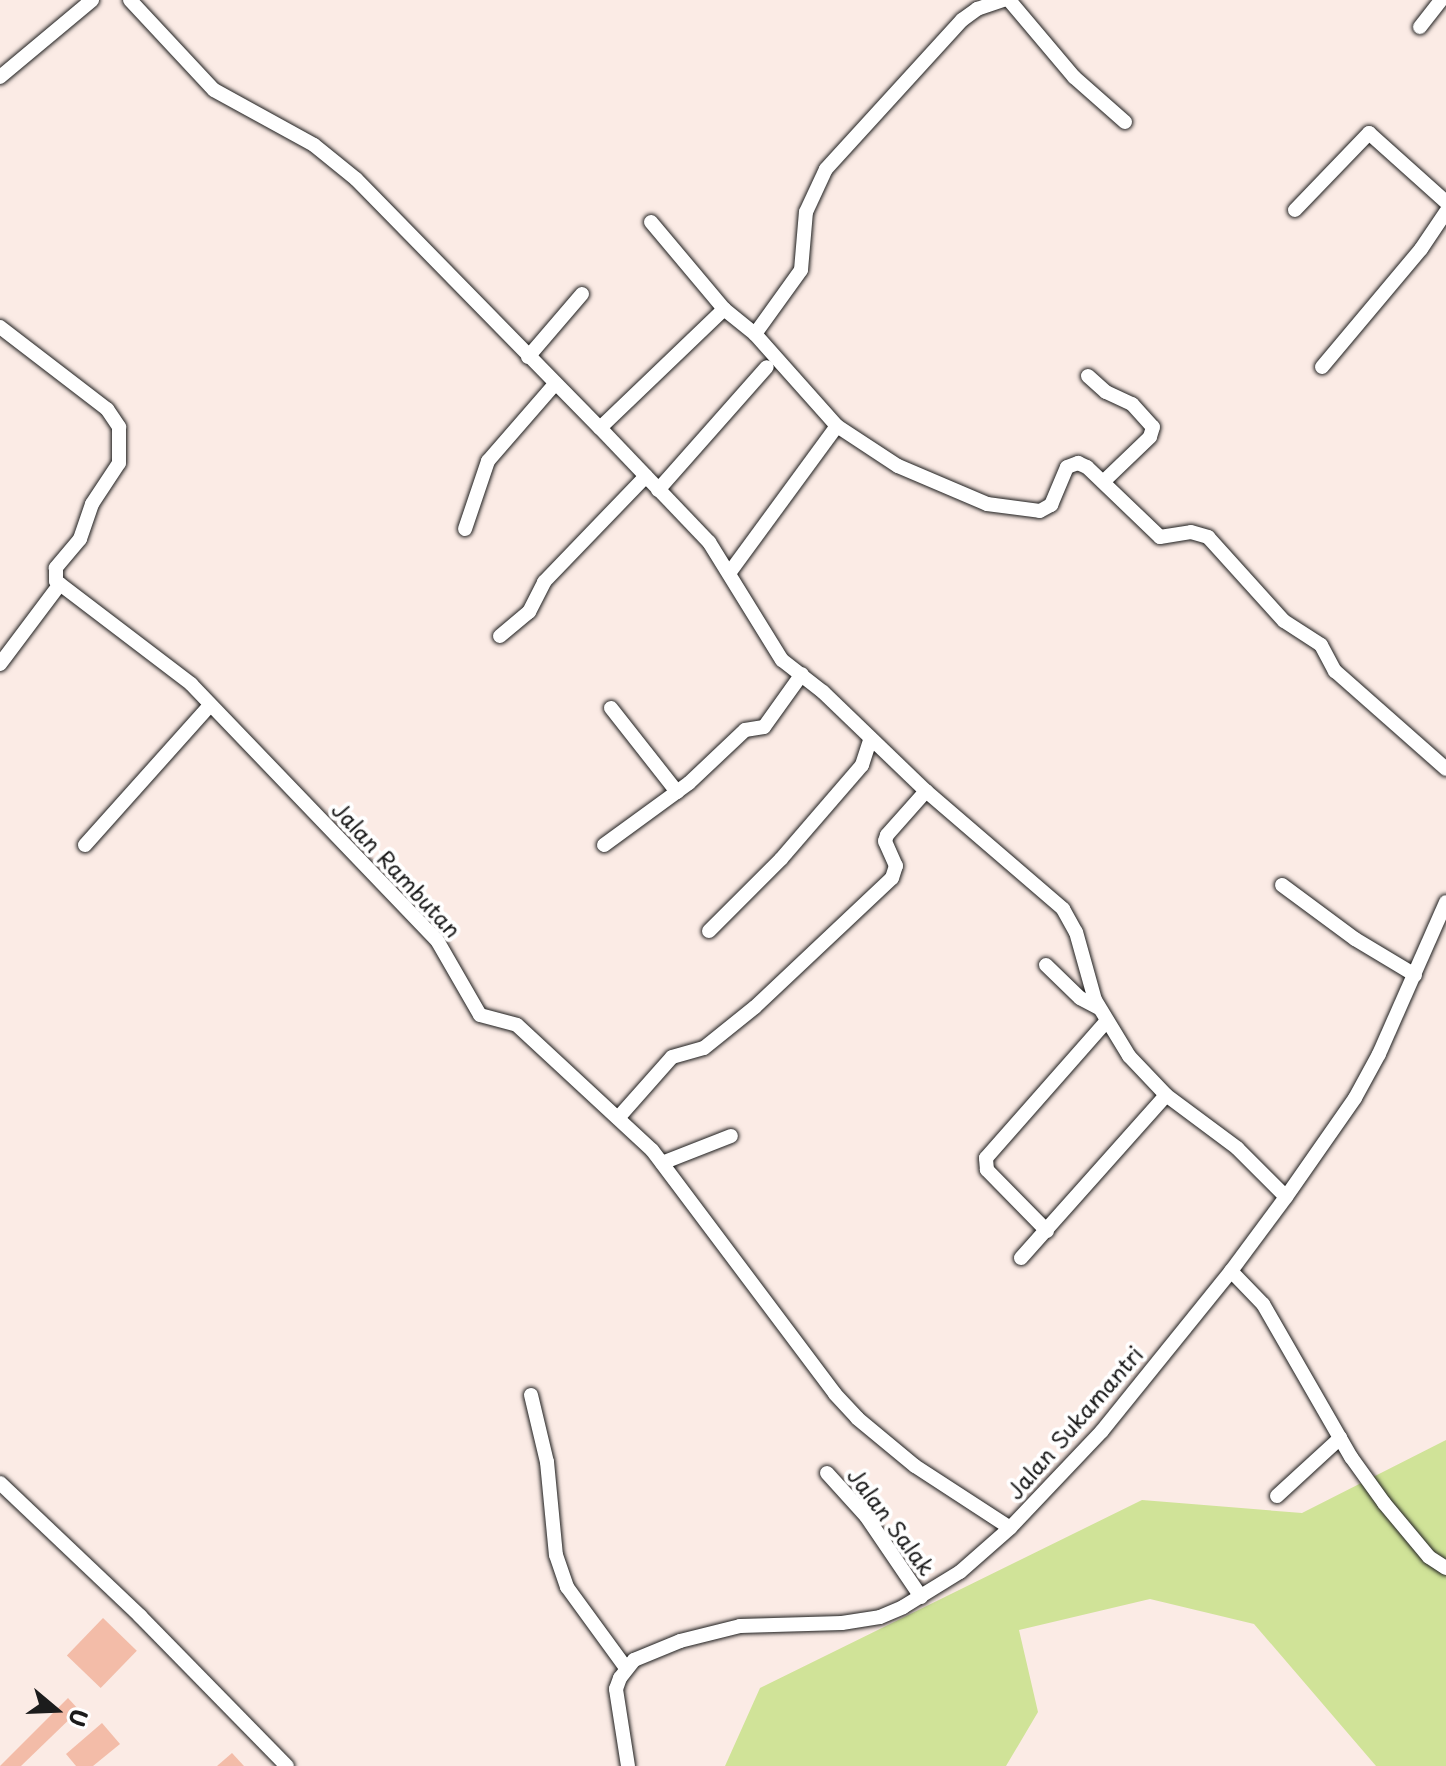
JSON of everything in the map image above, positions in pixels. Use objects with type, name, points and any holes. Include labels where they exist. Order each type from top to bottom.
[{"type":"street","points":[[0,77],[92,0]]},
{"type":"street","points":[[130,0],[214,90],[314,145],[356,179],[600,428],[709,542],[730,572],[739,594],[775,652],[926,791],[1063,909],[1076,932],[1103,1015],[1129,1056],[1166,1095],[1237,1148],[1286,1197]]},
{"type":"street","points":[[755,334],[801,270],[806,212],[826,169],[962,20],[1006,0],[1074,77],[1125,122]]},
{"type":"street","points":[[1420,27],[1441,0]]},
{"type":"street","points":[[1295,210],[1369,133],[1446,202]]},
{"type":"street","points":[[1322,367],[1421,249],[1446,212]]},
{"type":"street","points":[[651,222],[724,309],[755,334],[837,426],[864,447],[898,466],[1000,508],[1040,511],[1048,508],[1067,467],[1074,463],[1087,467],[1162,538],[1191,532],[1213,540],[1284,621],[1321,645],[1335,671],[1446,769]]},
{"type":"street","points":[[528,357],[582,294]]},
{"type":"street","points":[[600,428],[724,309]]},
{"type":"street","points":[[0,327],[39,360],[107,409],[121,437],[119,463],[114,474],[92,504],[80,539],[56,568],[54,576],[60,584],[0,664]]},
{"type":"street","points":[[658,490],[767,367]]},
{"type":"street","points":[[1088,376],[1106,392],[1132,404],[1153,427],[1150,437],[1103,482]]},
{"type":"street","points":[[465,529],[488,461],[555,384]]},
{"type":"street","points":[[730,572],[837,426]]},
{"type":"street","points":[[500,636],[529,612],[544,582],[646,476]]},
{"type":"street","name":"Jalan Rambutan","points":[[60,584],[175,671],[210,705],[438,942],[477,1013],[517,1025],[662,1163],[835,1394],[857,1418],[915,1466],[1010,1528]]},
{"type":"street","points":[[604,845],[677,792],[745,730],[764,727],[802,674]]},
{"type":"street","points":[[85,845],[210,705]]},
{"type":"street","points":[[611,708],[677,792]]},
{"type":"street","points":[[709,931],[781,859],[862,765],[871,738]]},
{"type":"street","points":[[618,1118],[672,1057],[704,1048],[755,1007],[892,878],[896,866],[885,841],[887,835],[926,791]]},
{"type":"street","points":[[1282,885],[1355,939],[1415,975]]},
{"type":"street","name":"Jalan Sukamantri","points":[[626,1668],[648,1652],[715,1631],[740,1626],[861,1621],[903,1607],[960,1572],[1010,1528],[1102,1431],[1231,1271],[1355,1098],[1401,1011],[1446,902]]},
{"type":"street","points":[[1046,965],[1103,1015]]},
{"type":"street","points":[[1047,1231],[987,1170],[987,1154],[1103,1015]]},
{"type":"street","points":[[1021,1258],[1166,1095]]},
{"type":"street","points":[[662,1163],[731,1136]]},
{"type":"street","points":[[1231,1271],[1263,1304],[1340,1438],[1384,1503],[1429,1557],[1446,1568]]},
{"type":"street","points":[[531,1395],[547,1462],[556,1555],[567,1587],[626,1668],[620,1678],[616,1700],[628,1766]]},
{"type":"street","points":[[1277,1496],[1340,1438]]},
{"type":"street","name":"Jalan Salak","points":[[827,1473],[866,1516],[921,1597]]},
{"type":"street","points":[[0,1483],[140,1616],[287,1766]]},
{"type":"green space","points":[[1446,1440],[1446,1766],[1376,1766],[1254,1624],[1150,1599],[1019,1630],[1038,1712],[1006,1766],[725,1766],[760,1688],[1142,1500],[1302,1513]]},
{"type":"building","points":[[103,1618],[137,1651],[101,1688],[67,1655]]},
{"type":"building","points":[[68,1698],[79,1710],[21,1766],[0,1766]]},
{"type":"building","points":[[102,1723],[120,1744],[93,1766],[76,1766],[66,1754]]},
{"type":"building","points":[[232,1753],[244,1766],[217,1766]]}]
